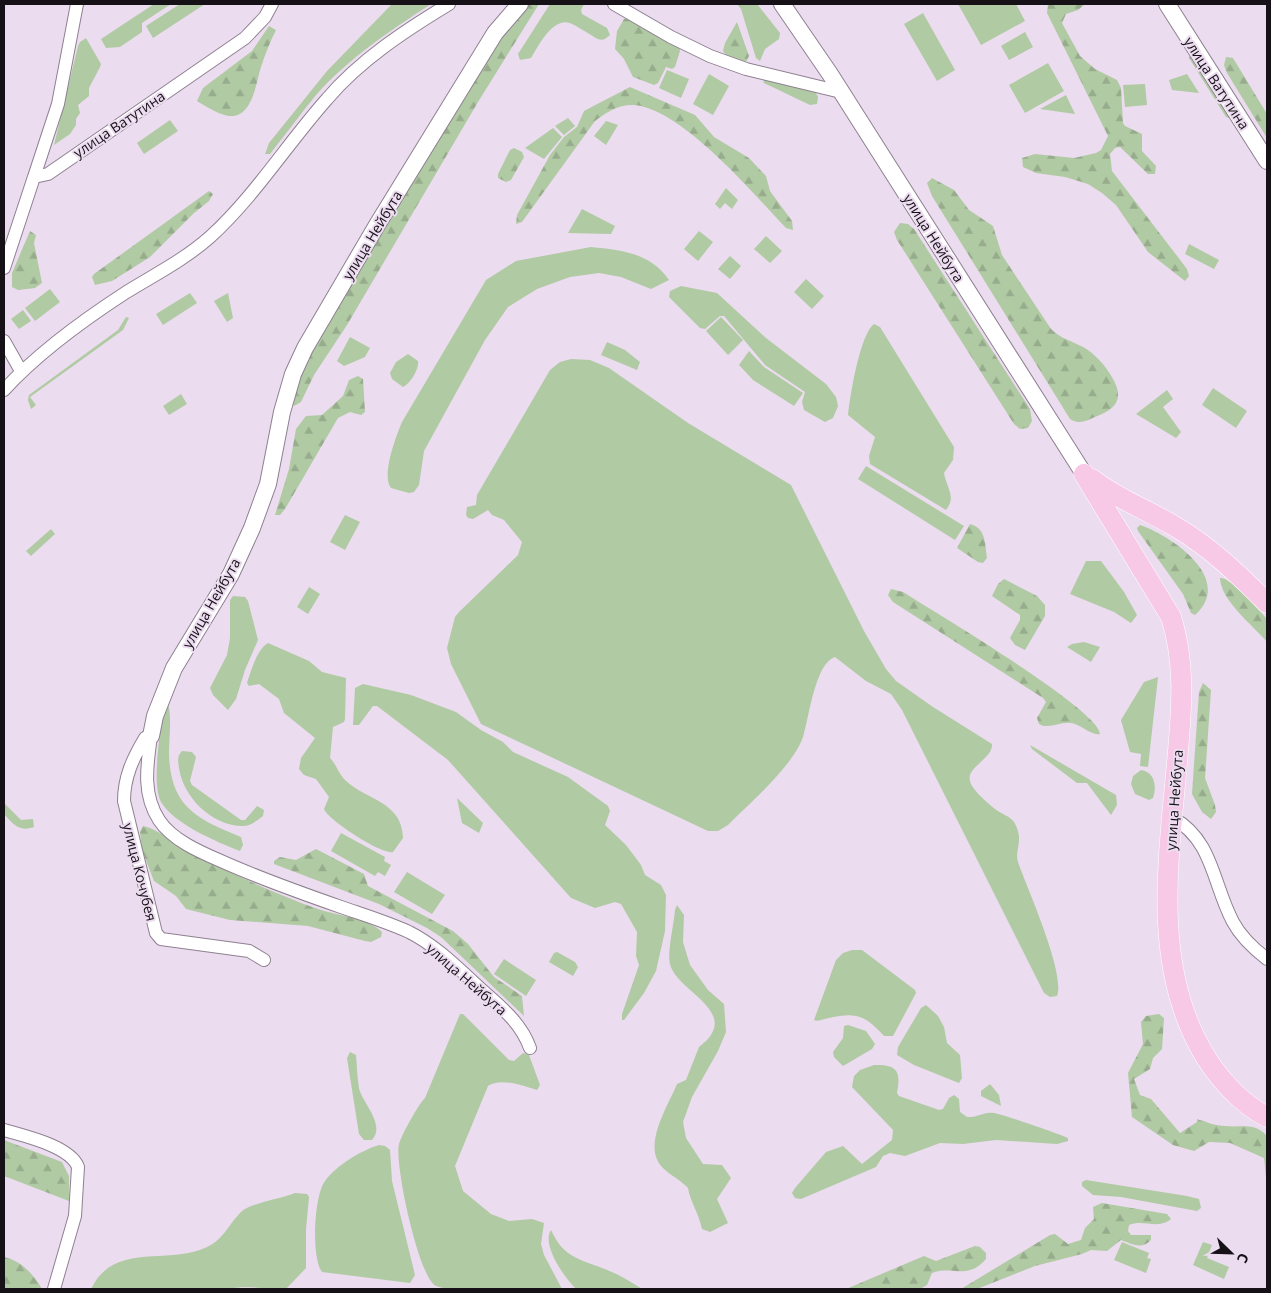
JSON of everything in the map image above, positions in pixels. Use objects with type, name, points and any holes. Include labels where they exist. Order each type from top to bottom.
[{"type":"main road","name":"улица Нейбута","points":[[1084,474],[1100,486],[1151,512],[1202,544],[1226,563],[1267,603]]},
{"type":"main road","name":"улица Нейбута","points":[[1084,474],[1172,616],[1177,634],[1182,682],[1169,886],[1169,949],[1178,997],[1192,1034],[1212,1069],[1244,1101],[1267,1117]]},
{"type":"street","points":[[4,268],[58,104],[77,4]]},
{"type":"street","name":"улица Ватутина","points":[[34,177],[48,174],[245,38],[265,16],[272,4]]},
{"type":"street","points":[[4,390],[21,371],[117,298],[198,247],[218,230],[267,176],[328,98],[346,80],[374,55],[449,4]]},
{"type":"street","name":"улица Нейбута","points":[[520,4],[495,33],[376,226],[305,348],[293,374],[284,402],[268,484],[252,528],[231,574],[174,668],[155,716],[146,780],[150,803],[160,821],[171,833],[209,856],[271,883],[374,919],[418,938],[455,966],[521,1027],[530,1048]]},
{"type":"street","points":[[614,4],[671,37],[710,56],[756,72],[841,92]]},
{"type":"street","name":"улица Нейбута","points":[[782,4],[841,92],[1084,474]]},
{"type":"street","name":"улица Ватутина","points":[[1166,4],[1267,161]]},
{"type":"street","points":[[4,342],[21,371]]},
{"type":"street","name":"улица Кочубея","points":[[151,736],[145,738],[131,764],[125,783],[124,801],[156,933],[161,938],[248,951],[264,960]]},
{"type":"street","points":[[1173,818],[1187,827],[1199,839],[1233,922],[1250,944],[1267,959]]},
{"type":"street","points":[[4,1130],[59,1149],[75,1160],[78,1167],[75,1216],[54,1289]]},
{"type":"green space","points":[[154,4],[171,4],[142,23],[142,32],[120,47],[106,48],[101,39]]},
{"type":"green space","points":[[180,4],[205,4],[153,38],[146,26]]},
{"type":"green space","points":[[392,4],[431,4],[386,34],[343,68],[317,94],[270,154],[265,154],[269,143],[327,71]]},
{"type":"green space","points":[[529,4],[539,4],[478,102],[347,325],[314,375],[301,402],[294,406],[291,400],[310,351],[499,38]]},
{"type":"green space","points":[[550,4],[584,4],[581,10],[582,14],[607,28],[610,35],[603,40],[599,39],[573,24],[563,22],[557,24],[546,34],[531,58],[520,60],[518,54]]},
{"type":"green space","points":[[737,4],[757,4],[780,33],[779,39],[765,49],[760,61],[756,58],[741,9]]},
{"type":"green space","points":[[958,4],[1016,4],[1025,21],[981,45]]},
{"type":"green space","points":[[1048,4],[1085,4],[1078,10],[1066,14],[1062,23],[1080,56],[1095,69],[1117,80],[1121,88],[1123,123],[1125,126],[1142,134],[1142,151],[1156,166],[1155,174],[1148,174],[1120,147],[1115,148],[1110,154],[1112,171],[1187,269],[1189,276],[1185,281],[1148,252],[1116,205],[1102,193],[1088,184],[1065,177],[1036,173],[1023,167],[1022,158],[1035,154],[1074,158],[1096,153],[1101,150],[1108,136],[1047,13]]},
{"type":"green space","points":[[923,13],[955,70],[937,81],[904,24]]},
{"type":"green space","points":[[629,18],[679,45],[680,51],[675,67],[672,69],[666,67],[658,83],[654,85],[633,77],[624,59],[615,49],[617,31],[624,19]]},
{"type":"green space","points":[[737,22],[749,56],[746,62],[726,55],[723,51],[725,43]]},
{"type":"green space","points":[[269,26],[276,30],[264,57],[252,98],[243,111],[237,115],[229,116],[197,101],[203,88],[252,51]]},
{"type":"green space","points":[[1025,32],[1033,47],[1009,60],[1001,46]]},
{"type":"green space","points":[[86,38],[101,64],[89,88],[89,96],[78,105],[80,113],[76,119],[76,125],[70,134],[54,145],[78,46]]},
{"type":"green space","points":[[1191,53],[1233,119],[1226,117],[1189,58]]},
{"type":"green space","points":[[1226,57],[1233,58],[1267,114],[1267,138],[1227,73],[1224,65]]},
{"type":"green space","points":[[1048,63],[1064,91],[1025,113],[1009,85]]},
{"type":"green space","points":[[667,70],[689,79],[681,98],[659,88]]},
{"type":"green space","points":[[709,74],[729,86],[713,115],[693,104]]},
{"type":"green space","points":[[1187,74],[1199,93],[1172,90],[1169,80]]},
{"type":"green space","points":[[763,79],[815,91],[818,97],[817,104],[810,105],[764,83]]},
{"type":"green space","points":[[1145,84],[1147,105],[1125,107],[1123,85]]},
{"type":"green space","points":[[630,87],[695,115],[714,137],[749,158],[766,176],[770,191],[792,221],[793,230],[786,228],[738,176],[699,140],[659,113],[634,105],[616,108],[595,121],[522,222],[516,224],[517,215],[550,155],[564,137],[577,127],[584,111]]},
{"type":"green space","points":[[1066,95],[1075,114],[1040,109]]},
{"type":"green space","points":[[568,118],[575,126],[564,135],[555,126]]},
{"type":"green space","points":[[170,120],[178,131],[144,154],[137,143]]},
{"type":"green space","points":[[606,121],[618,125],[606,145],[594,136]]},
{"type":"green space","points":[[553,128],[562,137],[544,159],[525,148]]},
{"type":"green space","points":[[514,148],[522,152],[524,157],[511,180],[506,182],[498,178],[498,174],[510,150]]},
{"type":"green space","points":[[932,178],[954,190],[969,210],[993,226],[1002,255],[1051,329],[1061,337],[1086,349],[1105,367],[1112,378],[1118,395],[1115,405],[1111,409],[1083,422],[1070,419],[932,196],[927,183]]},
{"type":"green space","points":[[726,188],[738,200],[732,209],[725,203],[720,209],[715,204]]},
{"type":"green space","points":[[209,191],[213,194],[209,201],[194,213],[150,257],[112,281],[95,285],[92,277],[94,274]]},
{"type":"green space","points":[[582,209],[615,226],[611,234],[568,233]]},
{"type":"green space","points":[[900,223],[908,224],[914,229],[1030,409],[1032,421],[1028,428],[1020,429],[1014,424],[897,240],[894,232]]},
{"type":"green space","points":[[30,231],[36,235],[34,243],[42,283],[35,288],[18,290],[12,287],[12,273]]},
{"type":"green space","points":[[699,231],[713,242],[698,261],[684,249]]},
{"type":"green space","points":[[766,236],[782,251],[770,263],[754,249]]},
{"type":"green space","points":[[1189,244],[1219,260],[1214,269],[1185,254]]},
{"type":"green space","points":[[591,247],[624,252],[644,258],[662,271],[669,280],[651,289],[621,277],[599,273],[570,277],[537,289],[508,307],[485,340],[424,451],[419,485],[414,492],[409,493],[391,488],[388,482],[389,466],[393,446],[402,422],[486,280],[516,261]]},
{"type":"green space","points":[[730,256],[741,266],[730,279],[718,269]]},
{"type":"green space","points":[[806,279],[824,296],[812,309],[794,292]]},
{"type":"green space","points":[[681,286],[717,293],[766,338],[826,384],[836,397],[838,406],[833,418],[825,422],[804,410],[802,402],[805,392],[765,365],[724,316],[720,316],[705,329],[700,328],[669,297],[670,291]]},
{"type":"green space","points":[[50,289],[60,302],[35,321],[25,308]]},
{"type":"green space","points":[[190,293],[197,303],[163,325],[156,314]]},
{"type":"green space","points":[[228,293],[233,318],[227,322],[214,301]]},
{"type":"green space","points":[[23,310],[31,321],[19,329],[11,319]]},
{"type":"green space","points":[[126,317],[129,318],[123,330],[30,397],[36,405],[31,409],[28,400],[29,395],[118,330]]},
{"type":"green space","points":[[721,317],[743,340],[728,355],[706,331]]},
{"type":"green space","points":[[874,324],[880,327],[954,447],[953,460],[944,473],[951,496],[951,501],[946,510],[870,464],[869,456],[875,437],[848,415],[853,380],[860,352],[869,330]]},
{"type":"green space","points":[[350,337],[370,348],[365,357],[344,366],[337,361]]},
{"type":"green space","points":[[607,342],[625,350],[640,362],[637,370],[601,355]]},
{"type":"green space","points":[[749,351],[764,367],[803,393],[794,406],[753,380],[739,365]]},
{"type":"green space","points":[[408,354],[418,361],[418,364],[412,379],[403,387],[392,379],[390,373],[396,362]]},
{"type":"green space","points":[[571,359],[590,360],[609,368],[688,423],[791,485],[864,631],[886,669],[896,681],[992,744],[988,754],[972,771],[970,776],[971,785],[995,809],[1012,820],[1017,829],[1019,834],[1018,862],[1051,951],[1056,969],[1057,996],[1050,997],[1044,993],[902,710],[891,694],[866,681],[835,657],[828,661],[822,669],[814,692],[803,737],[790,760],[759,795],[728,825],[718,831],[708,831],[481,724],[451,664],[447,648],[455,617],[518,555],[522,542],[504,520],[492,515],[488,510],[473,519],[468,518],[466,515],[467,507],[476,505],[477,495],[550,370],[560,362]]},
{"type":"green space","points":[[358,376],[363,379],[365,412],[361,415],[350,412],[338,418],[285,509],[280,515],[275,515],[289,469],[296,429],[306,416],[322,415],[343,396],[349,380]]},
{"type":"green space","points":[[1213,388],[1247,411],[1236,428],[1202,405]]},
{"type":"green space","points":[[1167,390],[1173,399],[1163,407],[1181,432],[1176,438],[1136,414]]},
{"type":"green space","points":[[181,394],[187,404],[169,415],[163,406]]},
{"type":"green space","points":[[866,466],[964,526],[955,540],[858,479]]},
{"type":"green space","points":[[345,515],[360,522],[345,550],[330,542]]},
{"type":"green space","points":[[970,524],[979,529],[984,537],[987,558],[983,563],[978,562],[957,548]]},
{"type":"green space","points":[[1140,525],[1168,539],[1182,549],[1204,574],[1208,587],[1205,601],[1195,615],[1191,613],[1183,594],[1138,531],[1137,528]]},
{"type":"green space","points":[[51,529],[55,534],[31,556],[26,551]]},
{"type":"green space","points":[[1086,561],[1101,561],[1124,592],[1137,615],[1131,623],[1114,612],[1070,594]]},
{"type":"green space","points":[[1220,578],[1225,579],[1237,588],[1267,619],[1267,642],[1231,604],[1222,587]]},
{"type":"green space","points":[[1004,579],[1037,596],[1045,605],[1045,616],[1025,650],[1015,645],[1010,638],[1020,620],[1020,615],[992,596],[998,584]]},
{"type":"green space","points":[[309,587],[320,594],[308,614],[297,607]]},
{"type":"green space","points":[[891,589],[903,592],[1045,683],[1093,722],[1100,734],[1093,733],[1071,723],[1051,726],[1039,724],[1037,718],[1046,702],[1043,698],[893,602],[888,595]]},
{"type":"green space","points":[[233,596],[245,597],[248,601],[258,640],[245,670],[236,699],[228,710],[213,695],[210,688],[227,655],[230,638],[230,600]]},
{"type":"green space","points":[[1084,642],[1100,647],[1091,662],[1067,647]]},
{"type":"green space","points":[[268,643],[309,661],[322,672],[346,678],[345,719],[344,722],[333,727],[330,758],[345,780],[382,803],[397,816],[403,838],[393,852],[367,843],[328,814],[324,809],[329,797],[316,779],[304,775],[299,769],[301,758],[315,738],[284,713],[279,699],[259,684],[249,686],[247,683],[258,655]]},
{"type":"green space","points":[[1158,677],[1148,767],[1140,766],[1141,754],[1130,752],[1121,720],[1144,682]]},
{"type":"green space","points":[[1203,683],[1211,690],[1205,778],[1215,805],[1216,812],[1211,819],[1202,812],[1192,794],[1199,692]]},
{"type":"green space","points":[[363,684],[411,695],[456,712],[481,730],[503,742],[513,752],[568,777],[608,806],[610,811],[605,825],[626,845],[641,865],[645,875],[661,885],[666,895],[665,931],[656,971],[644,993],[624,1020],[622,1020],[622,1014],[639,965],[636,956],[637,932],[621,904],[615,902],[595,908],[571,898],[448,760],[377,706],[373,706],[359,725],[353,725],[355,688]]},
{"type":"green space","points":[[168,703],[170,721],[169,753],[174,786],[189,809],[199,817],[241,837],[243,845],[240,851],[186,825],[167,810],[161,802],[158,793],[157,769],[164,705]]},
{"type":"green space","points":[[1030,745],[1116,795],[1117,805],[1111,815],[1087,783],[1077,783],[1032,749]]},
{"type":"green space","points":[[182,751],[192,752],[196,757],[190,781],[192,785],[241,820],[245,820],[257,806],[264,810],[263,816],[248,825],[232,825],[220,821],[201,808],[186,789],[182,779],[178,761]]},
{"type":"green space","points":[[1141,770],[1146,771],[1154,781],[1153,798],[1149,800],[1135,794],[1131,784],[1133,776]]},
{"type":"green space","points":[[457,798],[483,823],[479,833],[462,823]]},
{"type":"green space","points":[[4,803],[21,820],[33,819],[34,827],[24,829],[14,824],[4,814]]},
{"type":"green space","points":[[143,826],[159,832],[201,859],[290,899],[368,923],[382,932],[381,937],[371,942],[308,926],[230,920],[186,909],[176,896],[154,881],[142,850],[140,832]]},
{"type":"green space","points":[[341,833],[385,857],[384,861],[391,865],[385,876],[378,872],[375,876],[331,851]]},
{"type":"green space","points":[[316,849],[364,874],[368,886],[453,931],[468,944],[494,977],[522,996],[524,1016],[441,937],[427,928],[379,904],[274,864],[274,861],[280,857],[296,860]]},
{"type":"green space","points":[[407,872],[445,895],[432,914],[394,892]]},
{"type":"green space","points":[[677,905],[684,915],[683,942],[690,965],[708,990],[724,1004],[726,1032],[718,1051],[692,1097],[683,1122],[686,1138],[703,1164],[722,1165],[731,1178],[717,1199],[728,1223],[710,1232],[702,1229],[688,1188],[663,1168],[657,1159],[655,1149],[658,1126],[677,1084],[686,1080],[699,1047],[711,1035],[715,1023],[712,1013],[675,974],[670,964],[670,945]]},
{"type":"green space","points":[[852,950],[862,950],[915,990],[916,993],[893,1036],[884,1036],[871,1023],[859,1017],[846,1015],[819,1021],[814,1020],[836,960],[843,953]]},
{"type":"green space","points":[[557,952],[575,962],[578,967],[573,976],[549,962],[554,953]]},
{"type":"green space","points":[[504,959],[536,980],[526,996],[494,974]]},
{"type":"green space","points":[[926,1005],[938,1016],[944,1027],[947,1043],[960,1055],[962,1078],[959,1083],[914,1065],[897,1055],[898,1047],[921,1008]]},
{"type":"green space","points":[[460,1014],[463,1014],[509,1060],[514,1061],[523,1053],[529,1055],[540,1085],[537,1090],[505,1082],[493,1083],[488,1086],[455,1166],[463,1191],[491,1214],[509,1221],[532,1219],[544,1223],[541,1244],[544,1255],[562,1289],[441,1288],[429,1279],[422,1264],[404,1195],[398,1155],[399,1144],[410,1120],[425,1098]]},
{"type":"green space","points":[[1159,1014],[1164,1018],[1162,1049],[1153,1058],[1150,1069],[1134,1079],[1140,1095],[1151,1099],[1180,1133],[1197,1122],[1197,1119],[1218,1125],[1248,1126],[1262,1132],[1267,1136],[1267,1188],[1264,1158],[1230,1143],[1209,1142],[1194,1151],[1173,1145],[1132,1117],[1128,1073],[1143,1044],[1141,1022],[1146,1016]]},
{"type":"green space","points":[[848,1025],[866,1031],[875,1044],[872,1049],[843,1066],[834,1057],[833,1052],[843,1038],[844,1026]]},
{"type":"green space","points":[[350,1052],[356,1055],[359,1088],[375,1120],[376,1134],[372,1140],[364,1140],[359,1134],[347,1058]]},
{"type":"green space","points":[[874,1065],[888,1066],[896,1071],[898,1075],[897,1093],[899,1096],[939,1110],[943,1109],[949,1098],[954,1095],[959,1099],[960,1112],[967,1117],[987,1113],[999,1114],[1064,1136],[1068,1138],[1068,1141],[1057,1144],[996,1140],[963,1144],[940,1143],[905,1156],[890,1153],[883,1156],[876,1167],[801,1199],[795,1198],[792,1193],[795,1188],[826,1152],[843,1146],[862,1164],[892,1140],[893,1130],[852,1087],[854,1076],[860,1070]]},
{"type":"green space","points":[[990,1084],[999,1095],[1001,1106],[981,1096],[981,1091]]},
{"type":"green space","points":[[4,1140],[62,1162],[69,1176],[69,1201],[4,1176]]},
{"type":"green space","points":[[379,1145],[385,1146],[390,1150],[392,1181],[415,1275],[410,1283],[322,1272],[316,1254],[316,1212],[321,1188],[325,1181],[342,1164],[364,1151]]},
{"type":"green space","points":[[1086,1180],[1187,1196],[1199,1199],[1201,1208],[1197,1211],[1121,1197],[1093,1195],[1082,1186],[1082,1182]]},
{"type":"green space","points":[[295,1193],[307,1194],[309,1197],[306,1229],[306,1268],[286,1289],[248,1287],[228,1289],[91,1289],[101,1274],[113,1265],[127,1260],[175,1255],[207,1247],[218,1240],[245,1209]]},
{"type":"green space","points":[[1102,1203],[1167,1214],[1171,1219],[1161,1224],[1134,1223],[1129,1225],[1128,1231],[1131,1235],[1151,1235],[1151,1240],[1144,1245],[1121,1240],[1107,1251],[1091,1250],[1035,1266],[977,1289],[961,1289],[1050,1235],[1055,1234],[1068,1244],[1081,1240],[1085,1228],[1094,1219],[1093,1207]]},
{"type":"green space","points":[[551,1230],[556,1240],[574,1257],[616,1274],[642,1289],[576,1289],[566,1277],[552,1252],[549,1244]]},
{"type":"green space","points":[[1122,1242],[1149,1253],[1147,1258],[1151,1259],[1146,1273],[1114,1260]]},
{"type":"green space","points":[[1203,1242],[1212,1245],[1207,1258],[1229,1267],[1224,1279],[1193,1265]]},
{"type":"green space","points":[[975,1246],[980,1247],[986,1253],[986,1259],[979,1266],[966,1271],[939,1271],[932,1273],[927,1285],[920,1289],[846,1289],[924,1256],[936,1261]]},
{"type":"green space","points":[[4,1257],[22,1265],[35,1278],[42,1289],[4,1289]]}]
